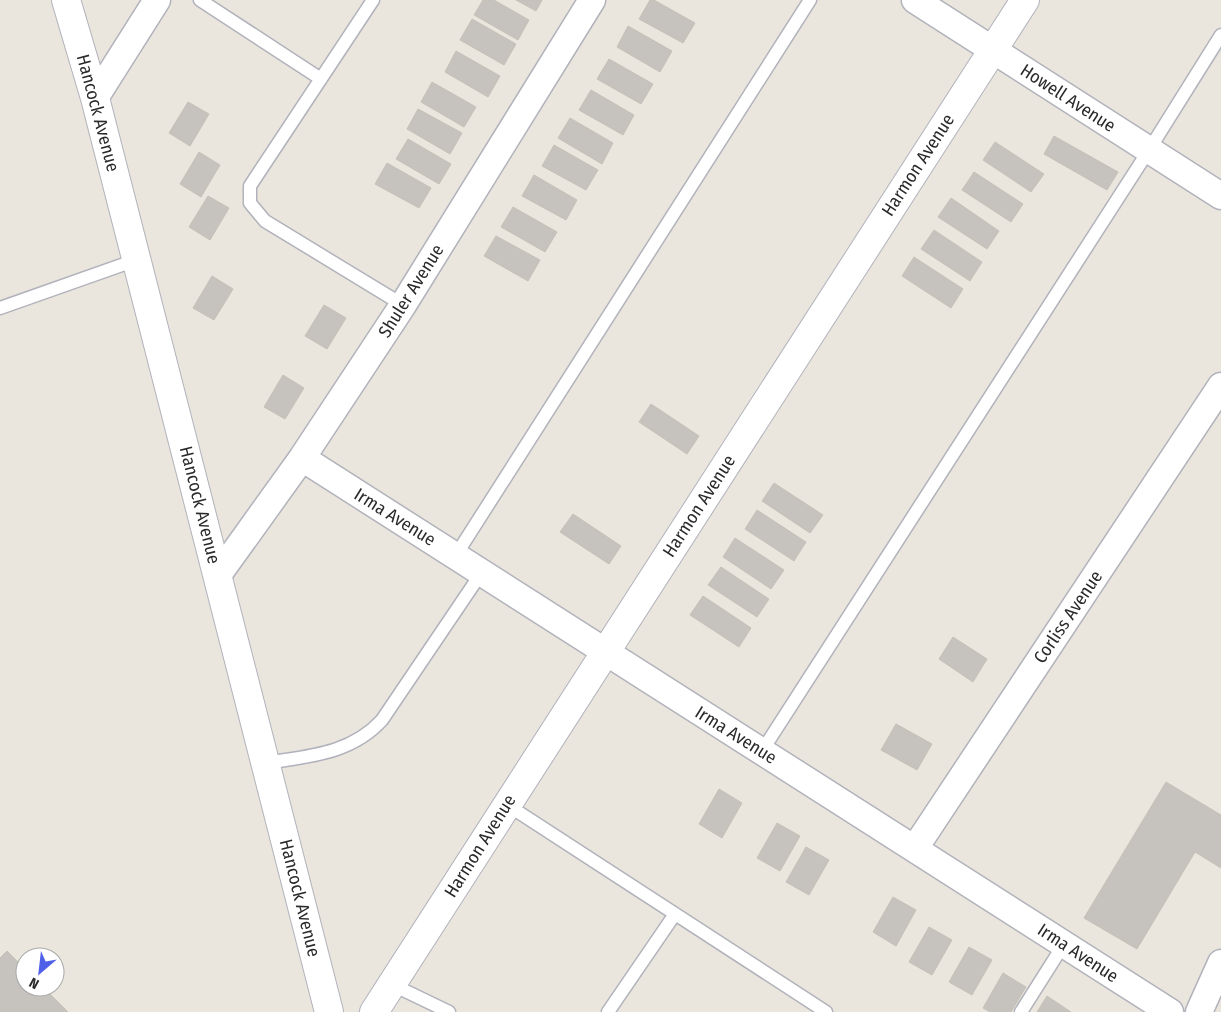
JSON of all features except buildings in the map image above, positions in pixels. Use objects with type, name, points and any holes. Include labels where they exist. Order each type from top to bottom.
[{"type":"street","name":"Hancock Avenue","points":[[66,0],[95,98],[329,1012]]},
{"type":"street","points":[[95,98],[157,0]]},
{"type":"street","name":"Shuler Avenue","points":[[218,574],[302,458],[403,305],[592,0]]},
{"type":"street","name":"Howell Avenue","points":[[915,0],[1221,196]]},
{"type":"street","name":"Harmon Avenue","points":[[374,1012],[393,985],[506,804],[1025,0]]},
{"type":"street","name":"Corliss Avenue","points":[[915,848],[1221,386]]},
{"type":"street","name":"Irma Avenue","points":[[302,458],[1170,1012]]},
{"type":"street","points":[[1199,1012],[1221,963]]},
{"type":"lane","points":[[200,0],[321,79]]},
{"type":"lane","points":[[373,0],[250,186],[250,203],[265,221],[403,305]]},
{"type":"lane","points":[[456,555],[810,0]]},
{"type":"lane","points":[[762,751],[1221,36]]},
{"type":"lane","points":[[0,308],[136,260]]},
{"type":"lane","points":[[266,763],[338,750],[356,742],[372,731],[382,720],[482,572]]},
{"type":"lane","points":[[506,804],[826,1012]]},
{"type":"lane","points":[[608,1012],[675,914]]},
{"type":"lane","points":[[1021,1012],[1064,944]]},
{"type":"lane","points":[[393,985],[449,1012]]}]
